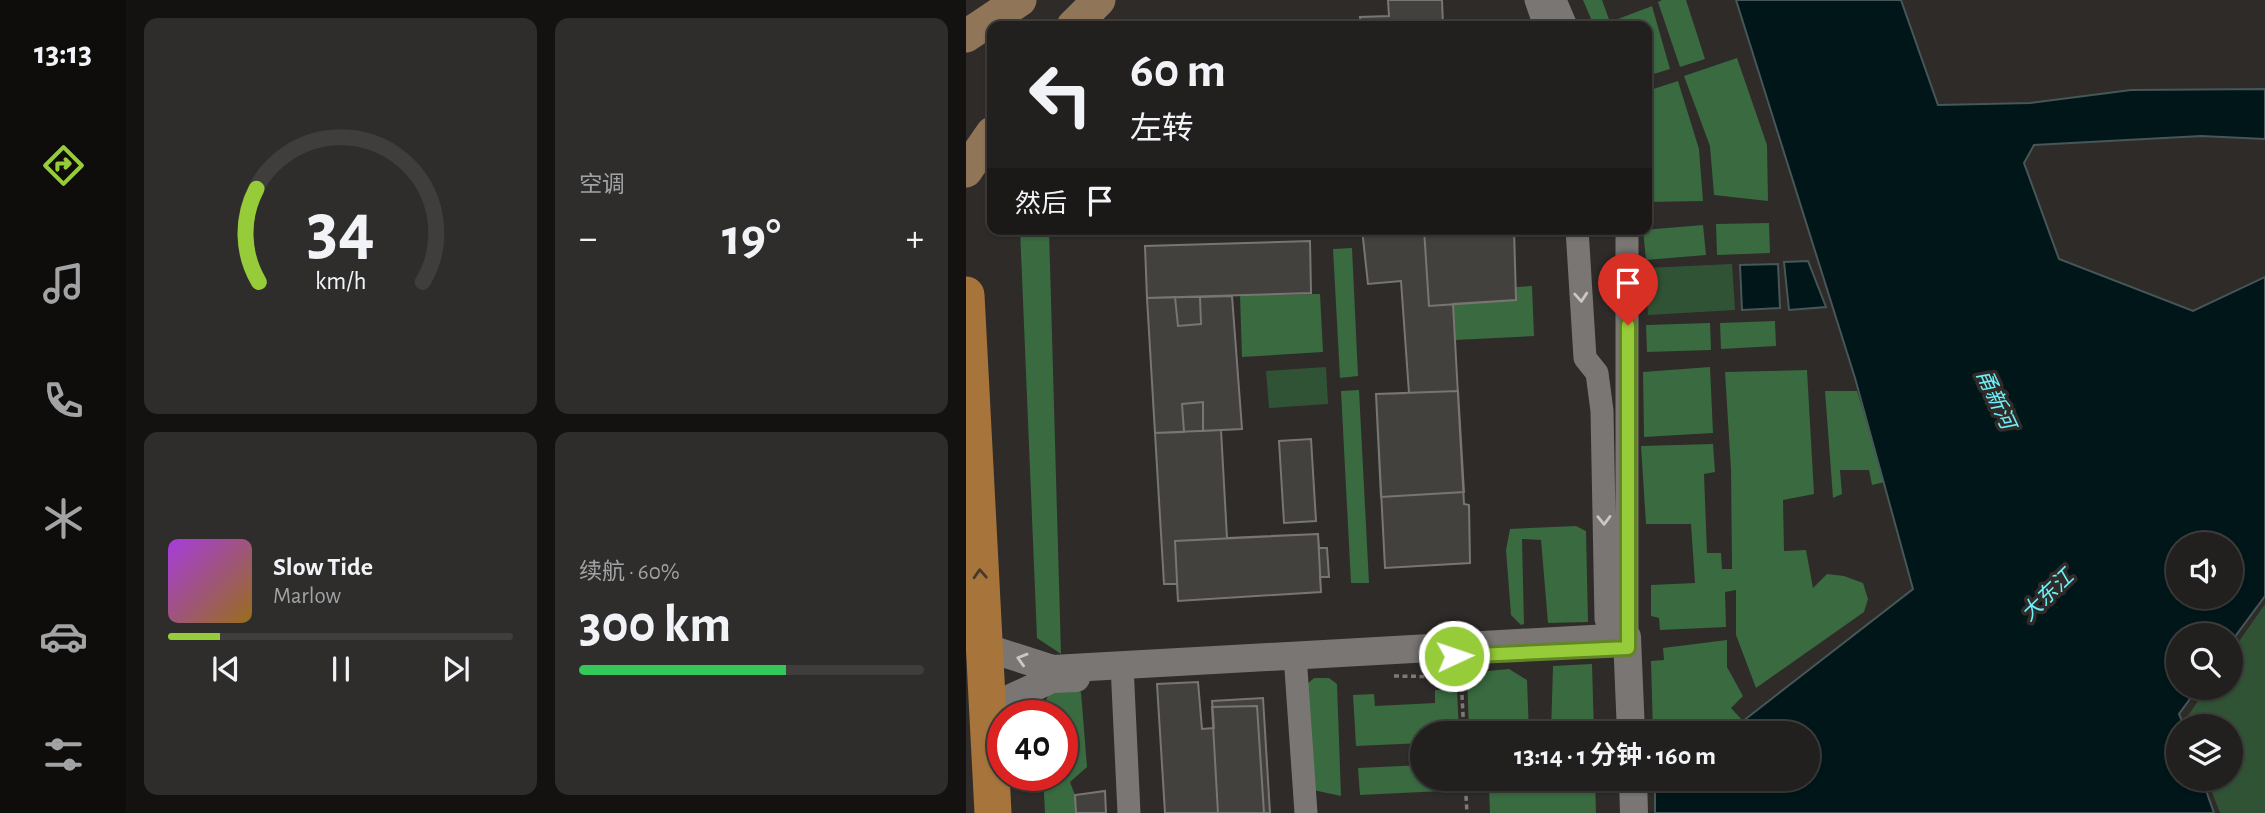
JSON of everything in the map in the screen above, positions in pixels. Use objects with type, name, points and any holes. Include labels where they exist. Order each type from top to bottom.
[{"type":"main road","points":[[988,21],[1020,0]]},
{"type":"main road","points":[[1078,21],[1100,0]]},
{"type":"main road","points":[[966,36],[987,22]]},
{"type":"main road","points":[[966,171],[987,140]]},
{"type":"main road","points":[[966,295],[987,709]]},
{"type":"main road","points":[[992,791],[993,813]]},
{"type":"street","points":[[1536,0],[1543,21]]},
{"type":"street","points":[[1555,0],[1564,21]]},
{"type":"street","points":[[1577,235],[1585,358],[1597,373],[1602,411],[1606,619],[1620,642],[1630,721]]},
{"type":"street","points":[[1615,721],[1620,642],[1627,235]]},
{"type":"street","points":[[1006,700],[1052,679],[1123,670],[1620,642]]},
{"type":"street","points":[[984,647],[1053,669],[1123,670]]},
{"type":"street","points":[[1295,660],[1306,813]]},
{"type":"street","points":[[1123,670],[1129,813]]},
{"type":"street","points":[[1615,791],[1616,813]]},
{"type":"street","points":[[1633,791],[1634,813]]},
{"type":"path","points":[[1392,676],[1461,677],[1463,721]]},
{"type":"path","points":[[1466,791],[1467,813]]},
{"type":"green space","points":[[1583,0],[1602,0],[1610,21],[1592,21]]},
{"type":"green space","points":[[1686,0],[1705,59],[1680,67],[1658,2]]},
{"type":"green space","points":[[1652,6],[1670,69],[1652,74],[1652,21],[1613,21]]},
{"type":"green space","points":[[1737,58],[1767,145],[1768,201],[1714,195],[1710,146],[1684,76]]},
{"type":"green space","points":[[1678,81],[1699,149],[1703,201],[1652,202],[1652,89]]},
{"type":"green space","points":[[1769,223],[1770,253],[1717,255],[1716,224]]},
{"type":"green space","points":[[1703,225],[1706,255],[1646,260],[1644,235],[1652,235],[1652,229]]},
{"type":"green space","points":[[1020,235],[1049,235],[1061,654],[1037,638]]},
{"type":"green space","points":[[1352,248],[1358,376],[1340,378],[1333,249]]},
{"type":"green space","points":[[1732,264],[1735,310],[1648,315],[1645,268]]},
{"type":"green space","points":[[1532,286],[1534,336],[1455,340],[1453,304],[1516,300],[1516,287]]},
{"type":"green space","points":[[1320,294],[1323,352],[1242,357],[1240,295]]},
{"type":"green space","points":[[1775,321],[1776,346],[1721,349],[1720,323]]},
{"type":"green space","points":[[1710,323],[1711,350],[1647,352],[1646,325]]},
{"type":"green space","points":[[1326,367],[1328,404],[1269,408],[1266,371]]},
{"type":"green space","points":[[1710,367],[1713,433],[1644,437],[1643,372]]},
{"type":"green space","points":[[1807,370],[1814,494],[1783,500],[1784,551],[1806,550],[1813,588],[1827,574],[1844,576],[1863,583],[1868,599],[1864,612],[1756,688],[1736,635],[1736,590],[1725,592],[1726,627],[1660,630],[1659,618],[1651,616],[1651,585],[1695,583],[1691,524],[1646,524],[1641,446],[1713,444],[1715,472],[1704,474],[1707,553],[1721,553],[1722,569],[1732,569],[1731,470],[1725,372]]},
{"type":"green space","points":[[1359,390],[1369,583],[1351,583],[1341,391]]},
{"type":"green space","points":[[1825,391],[1857,391],[1885,482],[1872,485],[1869,470],[1840,470],[1842,494],[1833,498]]},
{"type":"green space","points":[[1576,526],[1586,531],[1588,622],[1548,623],[1541,540],[1522,539],[1524,624],[1521,625],[1511,615],[1506,550],[1510,529]]},
{"type":"green space","points":[[2265,604],[2265,813],[2220,813],[2212,791],[2243,791],[2243,714],[2189,714],[2199,700],[2243,700],[2243,636]]},
{"type":"green space","points":[[1727,640],[1727,667],[1743,696],[1731,708],[1743,721],[1653,721],[1651,661],[1664,660],[1663,648]]},
{"type":"green space","points":[[1592,664],[1594,721],[1551,721],[1553,666]]},
{"type":"green space","points":[[1509,669],[1527,680],[1529,721],[1469,721],[1467,673]]},
{"type":"green space","points":[[1314,678],[1329,678],[1337,684],[1341,796],[1313,790],[1306,685]]},
{"type":"green space","points":[[1065,689],[1081,692],[1087,767],[1078,775],[1078,700],[1046,700],[1049,693]]},
{"type":"green space","points":[[1457,689],[1458,721],[1410,721],[1410,744],[1356,746],[1353,695],[1374,694],[1375,706],[1435,703],[1435,690]]},
{"type":"green space","points":[[1410,766],[1410,791],[1442,791],[1360,795],[1358,768]]},
{"type":"green space","points":[[1044,791],[1073,791],[1076,813],[1045,813]]},
{"type":"green space","points":[[1489,791],[1595,791],[1596,813],[1490,813]]},
{"type":"water","points":[[1736,0],[1901,0],[1938,105],[2030,103],[2131,90],[2265,89],[2265,139],[2201,136],[2034,145],[2024,163],[2059,259],[2193,311],[2265,277],[2265,596],[2243,626],[2243,623],[2166,623],[2166,700],[2189,700],[2179,714],[2166,714],[2166,791],[2206,791],[2214,813],[1655,813],[1655,791],[1820,791],[1820,721],[1743,721],[1913,589],[1855,378]]},
{"type":"water","points":[[1808,261],[1826,307],[1789,310],[1784,262]]},
{"type":"water","points":[[1778,264],[1780,308],[1742,310],[1740,265]]},
{"type":"building","points":[[1388,0],[1442,0],[1443,21],[1360,21],[1360,17],[1389,16]]},
{"type":"building","points":[[1363,235],[1514,235],[1516,300],[1453,304],[1464,504],[1469,505],[1470,563],[1385,568],[1376,394],[1409,393],[1401,281],[1368,284]]},
{"type":"building","points":[[1424,235],[1514,235],[1516,300],[1429,306]]},
{"type":"building","points":[[1310,241],[1311,293],[1147,298],[1145,246]]},
{"type":"building","points":[[1232,296],[1242,429],[1155,433],[1147,298]]},
{"type":"building","points":[[1232,296],[1242,429],[1203,431],[1203,402],[1182,404],[1184,432],[1155,433],[1147,298],[1175,297],[1178,326],[1201,324],[1200,297]]},
{"type":"building","points":[[1458,391],[1464,492],[1381,497],[1376,394]]},
{"type":"building","points":[[1221,430],[1227,538],[1318,534],[1319,548],[1327,548],[1329,577],[1320,577],[1321,592],[1178,601],[1177,584],[1164,584],[1155,433]]},
{"type":"building","points":[[1311,439],[1316,521],[1284,523],[1279,441]]},
{"type":"building","points":[[1318,534],[1321,592],[1178,601],[1175,541]]},
{"type":"building","points":[[1198,682],[1202,729],[1214,728],[1212,701],[1263,698],[1270,813],[1165,813],[1157,684]]},
{"type":"building","points":[[1257,706],[1264,813],[1218,813],[1212,707]]},
{"type":"building","points":[[1105,791],[1106,813],[1076,813],[1075,795]]},
{"type":"route","points":[[1454,656],[1628,648],[1628,325]]},
{"type":"water label","name":"甬新河","points":[[1996,399]]},
{"type":"water label","name":"大东江","points":[[2047,595]]}]
